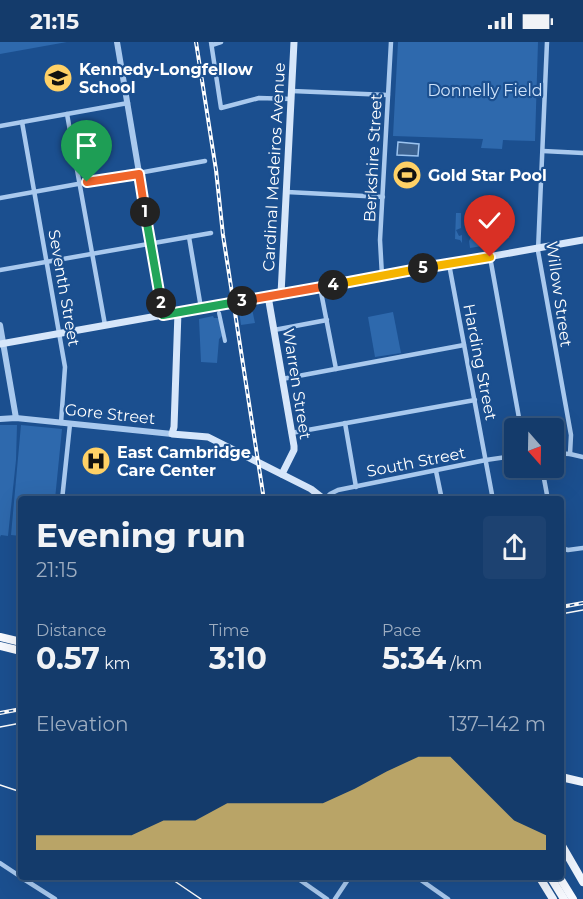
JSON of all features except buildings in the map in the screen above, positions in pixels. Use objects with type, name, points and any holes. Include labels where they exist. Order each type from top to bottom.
[{"type":"highway","points":[[0,637],[18,641]]},
{"type":"highway","points":[[0,646],[18,650]]},
{"type":"highway","points":[[552,880],[564,899]]},
{"type":"highway","points":[[561,880],[573,899]]},
{"type":"main road","name":"Cardinal Medeiros Avenue","points":[[281,294],[294,42]]},
{"type":"main road","points":[[2,344],[583,240]]},
{"type":"main road","name":"Warren Street","points":[[268,296],[294,450],[282,474]]},
{"type":"main road","points":[[172,434],[178,312]]},
{"type":"main road","name":"Gore Street","points":[[172,434],[208,438],[282,474],[321,496]]},
{"type":"main road","points":[[564,778],[583,782]]},
{"type":"main road","points":[[564,849],[583,882]]},
{"type":"main road","points":[[541,880],[553,899]]},
{"type":"street","points":[[117,42],[163,315]]},
{"type":"street","points":[[221,42],[211,43],[221,108],[259,98],[292,95],[388,95]]},
{"type":"street","name":"Berkshire Street","points":[[382,276],[380,240],[391,42]]},
{"type":"street","name":"Willow Street","points":[[547,42],[538,248],[571,438],[570,454]]},
{"type":"street","points":[[0,126],[128,103]]},
{"type":"street","points":[[68,114],[105,326]]},
{"type":"street","name":"Seventh Street","points":[[22,122],[65,367],[61,423]]},
{"type":"street","points":[[543,151],[583,153]]},
{"type":"street","points":[[0,198],[205,161]]},
{"type":"street","points":[[287,192],[383,197]]},
{"type":"street","points":[[0,270],[211,233]]},
{"type":"street","points":[[189,237],[201,308]]},
{"type":"street","points":[[490,257],[519,418]]},
{"type":"street","name":"Harding Street","points":[[449,264],[492,496]]},
{"type":"street","points":[[320,287],[336,369]]},
{"type":"street","points":[[219,313],[225,340]]},
{"type":"street","points":[[274,330],[327,321]]},
{"type":"street","points":[[0,325],[16,418]]},
{"type":"street","points":[[282,379],[464,345]]},
{"type":"street","points":[[291,433],[474,400]]},
{"type":"street","name":"Gore Street","points":[[0,419],[16,418],[172,434]]},
{"type":"street","points":[[345,423],[356,487]]},
{"type":"street","points":[[62,496],[70,424]]},
{"type":"street","points":[[564,454],[583,458]]},
{"type":"street","name":"South Street","points":[[329,496],[334,492],[356,487],[504,457]]},
{"type":"street","points":[[436,471],[441,496]]},
{"type":"street","points":[[544,478],[547,496]]},
{"type":"street","points":[[564,549],[583,548]]},
{"type":"street","points":[[0,863],[18,874]]},
{"type":"street","points":[[26,880],[55,899]]},
{"type":"street","points":[[300,880],[327,899]]},
{"type":"street","points":[[334,899],[348,880]]},
{"type":"street","points":[[421,880],[448,899]]},
{"type":"green space","points":[[0,42],[67,42],[0,54]]},
{"type":"green space","name":"Donnelly Field","points":[[398,42],[538,42],[535,141],[503,140],[502,149],[481,148],[483,139],[393,136]]},
{"type":"green space","points":[[456,213],[461,213],[461,228],[456,230],[459,236],[462,235],[462,243],[455,239]]},
{"type":"green space","points":[[479,231],[495,231],[494,244],[470,248],[469,241],[472,235],[481,233]]},
{"type":"green space","points":[[252,309],[255,323],[241,325],[239,311]]},
{"type":"green space","points":[[393,312],[401,353],[375,357],[368,317]]},
{"type":"green space","points":[[213,316],[219,318],[222,336],[219,339],[217,363],[201,362],[199,319]]},
{"type":"green space","points":[[0,425],[17,425],[16,460],[8,536],[1,535],[0,537]]},
{"type":"green space","points":[[21,425],[62,429],[55,496],[18,496],[18,536],[11,535]]},
{"type":"shaded area","points":[[398,142],[419,144],[418,156],[397,155]]},
{"type":"tram line","points":[[564,613],[583,610]]},
{"type":"tram line","points":[[0,727],[18,724]]},
{"type":"tram line","points":[[0,785],[18,791]]},
{"type":"tram line","points":[[173,880],[201,899]]},
{"type":"railway","points":[[196,42],[263,496]]},
{"type":"railway","points":[[564,606],[583,603]]},
{"type":"railway","points":[[0,713],[18,710]]},
{"type":"place","name":"Kennedy-Longfellow School","points":[[58,78]]},
{"type":"place","name":"Gold Star Pool","points":[[407,175]]},
{"type":"place","name":"East Cambridge Care Center","points":[[96,461]]},
{"type":"route","points":[[87,182],[139,174],[163,315],[490,257]]}]
